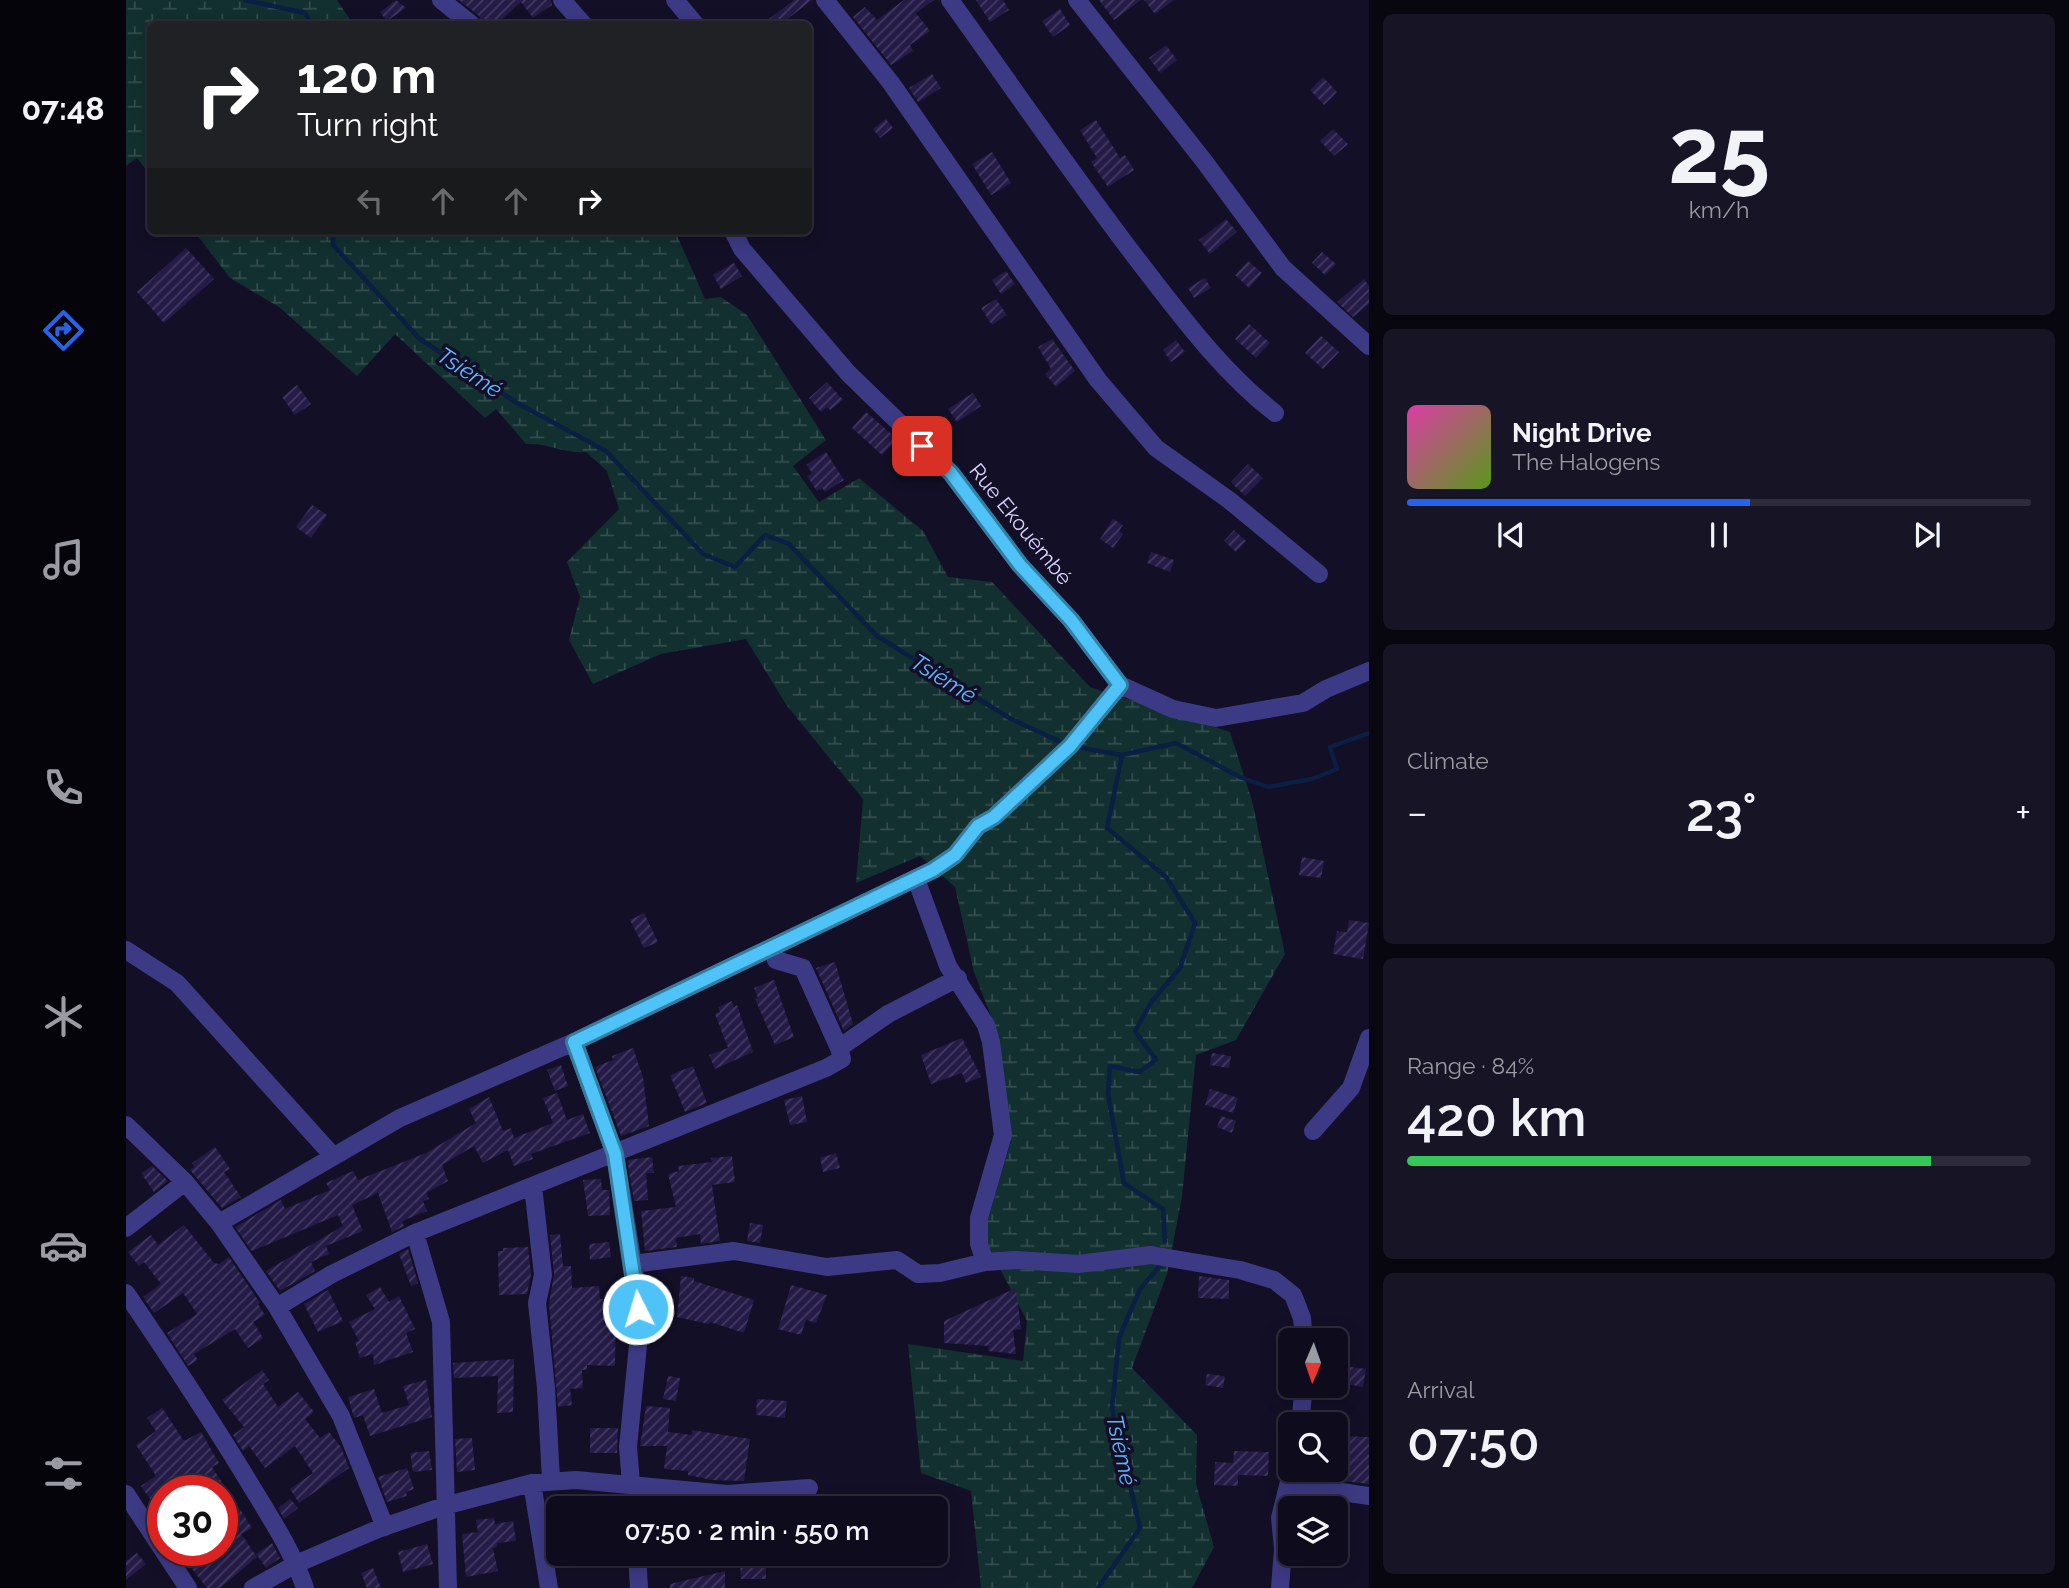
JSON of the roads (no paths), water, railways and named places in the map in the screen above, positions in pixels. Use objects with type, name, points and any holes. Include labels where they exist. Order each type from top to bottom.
[{"type":"street","points":[[441,0],[467,21]]},
{"type":"street","points":[[562,0],[580,21]]},
{"type":"street","points":[[675,0],[692,21]]},
{"type":"street","points":[[825,0],[891,83],[1098,380],[1156,448],[1229,500],[1319,575]]},
{"type":"street","points":[[950,0],[1163,292],[1236,380],[1275,413]]},
{"type":"street","points":[[1077,0],[1204,160],[1283,268],[1369,346]]},
{"type":"street","name":"Rue Ekouémbé","points":[[735,235],[742,249],[848,373],[951,473],[1020,565],[1071,620],[1120,685],[1173,709],[1216,718],[1303,704],[1326,689],[1369,671]]},
{"type":"street","points":[[219,1223],[400,1118],[574,1042],[916,879],[955,855],[978,826],[994,817],[1070,746],[1120,685]]},
{"type":"street","points":[[916,879],[948,966],[958,978],[989,1034],[1003,1135],[979,1218],[979,1244],[985,1262]]},
{"type":"street","points":[[276,1307],[332,1274],[415,1233],[615,1154],[826,1068],[842,1059],[803,968],[776,960],[772,947]]},
{"type":"street","points":[[126,950],[177,983],[334,1156]]},
{"type":"street","points":[[839,1048],[888,1013],[958,978]]},
{"type":"street","points":[[1313,1131],[1351,1088],[1369,1038]]},
{"type":"street","points":[[574,1042],[615,1154],[633,1264],[639,1335],[628,1447],[632,1496]]},
{"type":"street","points":[[126,1125],[185,1182],[219,1223],[276,1307],[341,1416],[384,1527]]},
{"type":"street","points":[[126,1228],[185,1182]]},
{"type":"street","points":[[533,1186],[543,1275],[537,1303],[546,1388],[551,1480]]},
{"type":"street","points":[[415,1233],[441,1322],[448,1588]]},
{"type":"street","points":[[633,1264],[734,1251],[827,1267],[897,1260],[918,1274],[940,1273],[985,1262],[1016,1260],[1078,1264],[1151,1255],[1240,1270],[1273,1280],[1293,1295],[1303,1328]]},
{"type":"street","points":[[126,1293],[196,1396],[296,1564],[305,1588]]},
{"type":"street","points":[[253,1588],[296,1564],[384,1527],[444,1506],[532,1483],[551,1480],[630,1483],[727,1494],[809,1488]]},
{"type":"street","points":[[1280,1588],[1283,1549],[1280,1518],[1290,1482]]},
{"type":"street","points":[[1312,1482],[1369,1496]]},
{"type":"street","points":[[532,1483],[549,1588]]},
{"type":"street","points":[[126,1494],[147,1526]]},
{"type":"street","points":[[174,1566],[188,1588]]},
{"type":"street","points":[[637,1566],[639,1588]]},
{"type":"waterway","name":"Tsiémé","points":[[245,0],[305,13],[309,21]]},
{"type":"waterway","name":"Tsiémé","points":[[333,235],[333,245],[420,339],[517,403],[606,451],[703,554],[735,567],[765,535],[789,544],[877,636],[1011,719],[1065,744]]},
{"type":"waterway","points":[[1122,755],[1176,743],[1240,777],[1268,787],[1312,779],[1337,769],[1330,747],[1369,733]]},
{"type":"waterway","name":"Tsiémé","points":[[1077,747],[1122,755],[1107,828],[1166,877],[1195,923],[1180,968],[1152,1001],[1135,1031],[1156,1060],[1139,1072],[1110,1066],[1108,1094],[1124,1183],[1163,1209],[1165,1241]]},
{"type":"waterway","name":"Tsiémé","points":[[1098,1588],[1140,1528],[1112,1409],[1119,1338],[1140,1289],[1159,1267]]}]
